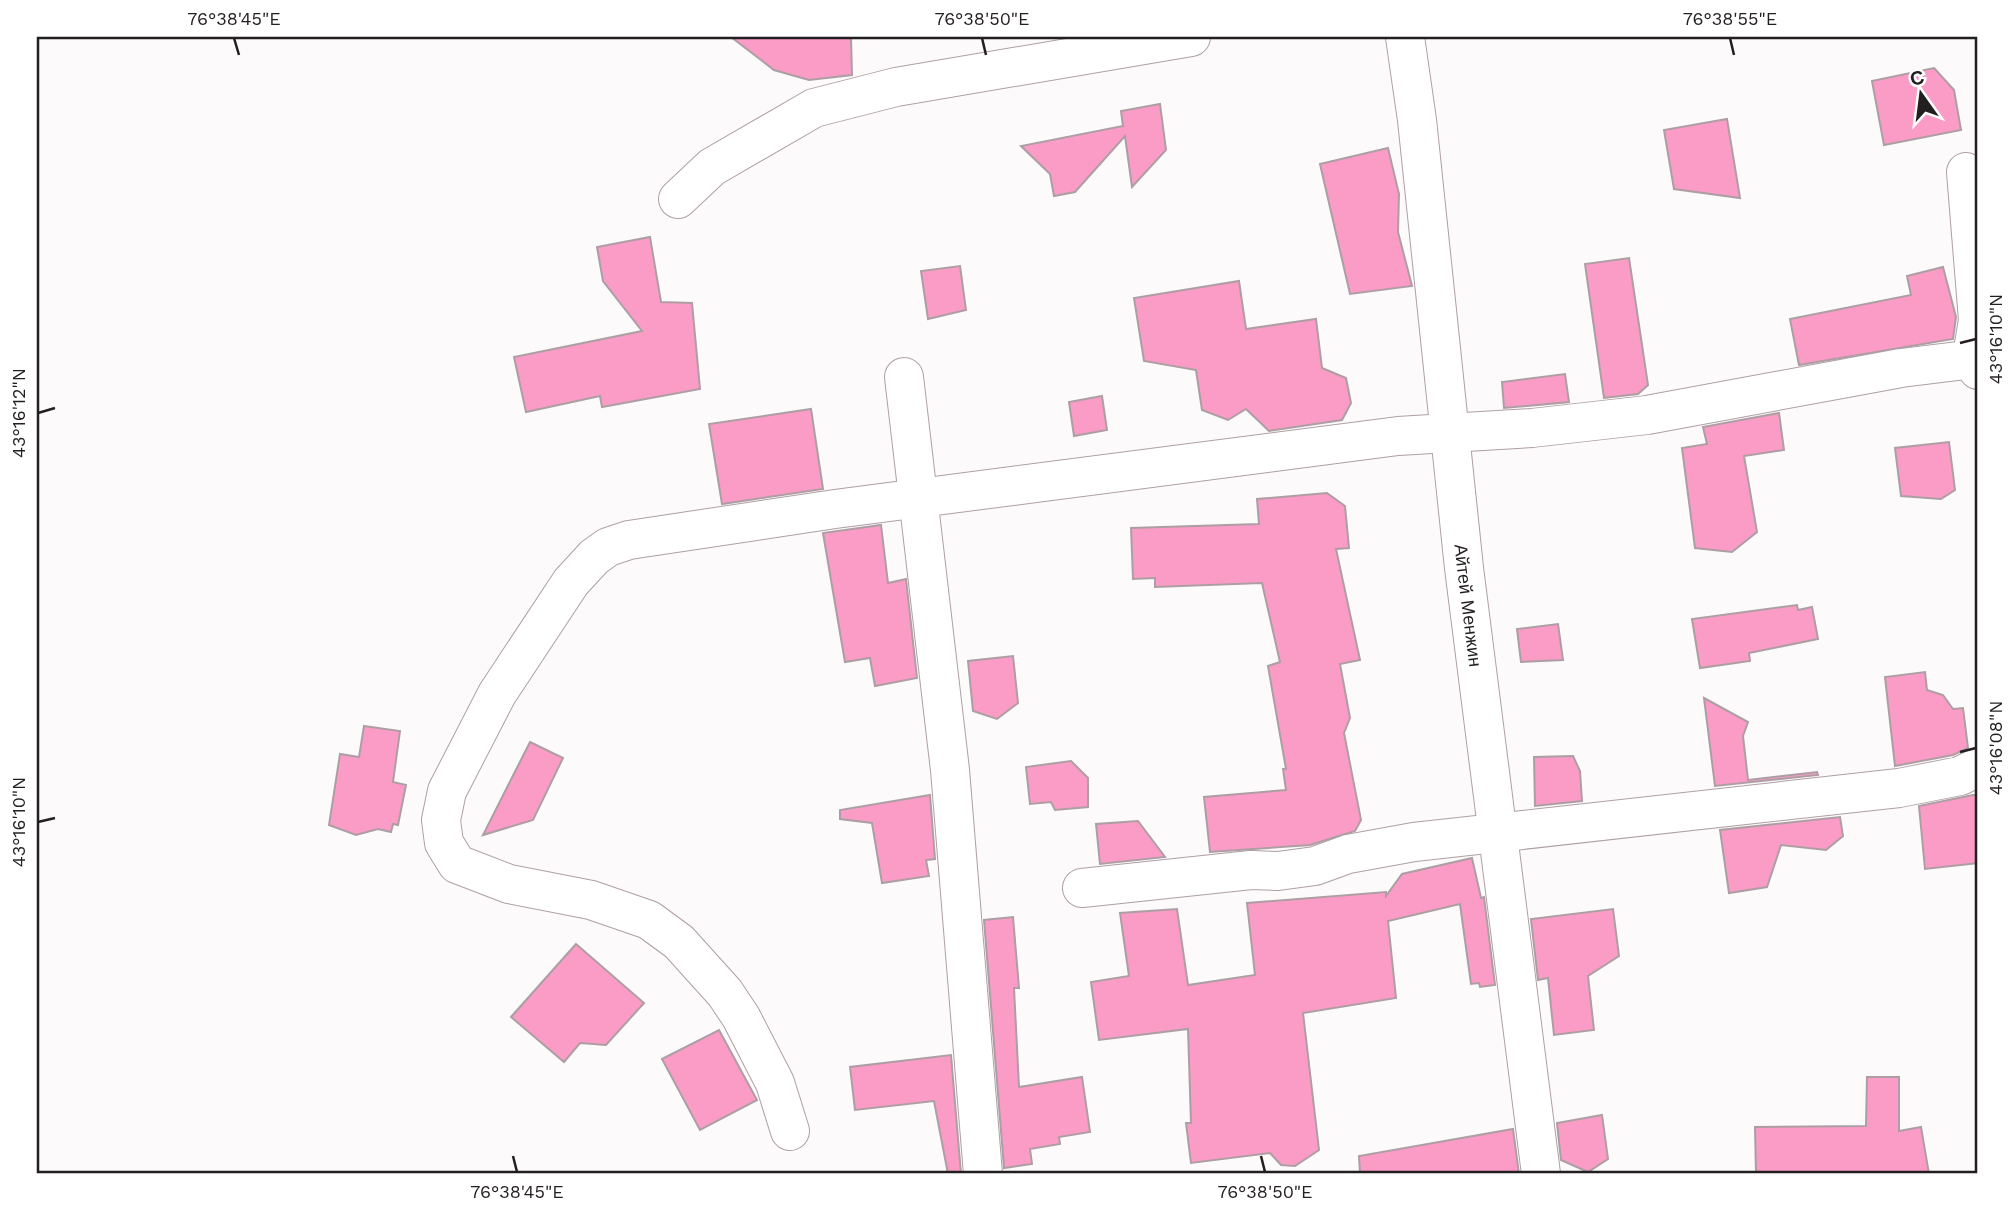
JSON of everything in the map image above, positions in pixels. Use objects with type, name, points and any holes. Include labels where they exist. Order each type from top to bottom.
[{"type":"street","points":[[678,199],[712,167],[814,108],[896,87],[1191,37]]},
{"type":"street","name":"Айтей Менжин","points":[[1405,37],[1464,568],[1500,832],[1541,1174]]},
{"type":"street","points":[[790,1131],[775,1083],[741,1017],[725,993],[679,943],[649,920],[591,900],[509,884],[457,864],[444,843],[443,810],[447,791],[497,694],[571,582],[608,547],[629,540],[917,500],[1451,432],[1532,428],[1647,415],[1901,368],[1966,360],[1975,366],[1978,320],[1966,172]]},
{"type":"street","points":[[904,377],[950,770],[983,1174]]},
{"type":"street","points":[[1082,888],[1315,866],[1348,854],[1500,832],[1899,788],[1960,776],[1978,768]]},
{"type":"building","points":[[731,37],[851,37],[852,75],[809,80],[774,70]]},
{"type":"building","points":[[1934,68],[1954,90],[1961,130],[1884,145],[1872,81]]},
{"type":"building","points":[[1160,104],[1166,150],[1132,187],[1125,136],[1075,192],[1054,196],[1050,174],[1021,146],[1123,126],[1121,111]]},
{"type":"building","points":[[1727,119],[1740,198],[1674,189],[1664,130]]},
{"type":"building","points":[[1388,148],[1399,194],[1398,232],[1412,286],[1350,294],[1320,164]]},
{"type":"building","points":[[650,237],[661,302],[692,303],[700,389],[602,407],[600,396],[526,412],[514,357],[642,331],[603,281],[597,247]]},
{"type":"building","points":[[1629,258],[1648,385],[1638,394],[1604,398],[1585,264]]},
{"type":"building","points":[[960,266],[966,310],[928,319],[921,271]]},
{"type":"building","points":[[1943,267],[1956,317],[1953,339],[1799,365],[1790,319],[1911,295],[1907,276]]},
{"type":"building","points":[[1239,281],[1246,329],[1316,319],[1322,368],[1346,378],[1351,403],[1342,420],[1269,431],[1246,409],[1228,420],[1202,410],[1196,370],[1144,361],[1134,298]]},
{"type":"building","points":[[1565,374],[1569,402],[1504,408],[1502,382]]},
{"type":"building","points":[[1102,396],[1107,430],[1074,436],[1069,402]]},
{"type":"building","points":[[811,409],[823,489],[722,504],[709,424]]},
{"type":"building","points":[[1779,413],[1784,450],[1744,456],[1757,532],[1732,552],[1695,548],[1682,448],[1707,444],[1703,427]]},
{"type":"building","points":[[1949,442],[1955,490],[1941,499],[1901,496],[1895,448]]},
{"type":"building","points":[[1327,493],[1345,506],[1349,548],[1336,549],[1360,660],[1340,664],[1350,718],[1344,733],[1361,820],[1355,831],[1310,845],[1210,852],[1204,797],[1286,790],[1283,769],[1286,769],[1268,666],[1280,662],[1262,583],[1155,587],[1155,578],[1133,579],[1131,528],[1259,524],[1257,499]]},
{"type":"building","points":[[881,525],[888,583],[906,579],[917,678],[875,686],[870,658],[845,662],[823,533]]},
{"type":"building","points":[[1797,605],[1798,610],[1812,607],[1818,639],[1749,653],[1750,661],[1700,668],[1692,619]]},
{"type":"building","points":[[1558,624],[1563,660],[1521,662],[1517,629]]},
{"type":"building","points":[[1013,656],[1018,703],[997,719],[973,711],[968,661]]},
{"type":"building","points":[[1925,672],[1927,690],[1943,695],[1953,709],[1963,708],[1968,748],[1953,755],[1895,766],[1885,677]]},
{"type":"building","points":[[1704,698],[1748,722],[1743,736],[1748,780],[1817,772],[1818,775],[1715,786]]},
{"type":"building","points":[[364,726],[400,731],[393,782],[406,785],[398,825],[393,824],[391,832],[378,829],[356,835],[329,825],[340,754],[359,757]]},
{"type":"building","points":[[530,742],[563,758],[533,820],[483,835]]},
{"type":"building","points":[[1573,756],[1580,771],[1582,801],[1535,806],[1534,757]]},
{"type":"building","points":[[1071,761],[1088,778],[1088,807],[1055,810],[1051,802],[1030,804],[1026,767]]},
{"type":"building","points":[[930,795],[935,859],[926,860],[929,876],[882,883],[872,823],[840,819],[840,810]]},
{"type":"building","points":[[1978,795],[1978,863],[1925,869],[1919,806]]},
{"type":"building","points":[[1840,817],[1843,836],[1826,850],[1781,845],[1767,887],[1729,893],[1720,830]]},
{"type":"building","points":[[1138,821],[1165,857],[1100,864],[1096,824]]},
{"type":"building","points":[[1472,858],[1481,898],[1484,897],[1495,985],[1480,987],[1479,983],[1471,984],[1460,904],[1388,921],[1396,998],[1303,1013],[1319,1150],[1295,1166],[1281,1165],[1270,1153],[1191,1163],[1186,1123],[1191,1123],[1188,1029],[1099,1040],[1091,982],[1129,976],[1120,913],[1177,909],[1188,985],[1255,975],[1247,903],[1386,892],[1386,896],[1402,874]]},
{"type":"building","points":[[1613,909],[1619,956],[1588,976],[1594,1030],[1554,1035],[1548,978],[1538,980],[1531,919]]},
{"type":"building","points":[[1013,917],[1019,988],[1014,988],[1019,1087],[1082,1077],[1090,1132],[1059,1137],[1060,1144],[1030,1149],[1032,1164],[1004,1168],[984,920]]},
{"type":"building","points":[[576,944],[644,1003],[606,1045],[580,1043],[564,1062],[511,1017]]},
{"type":"building","points":[[719,1030],[757,1100],[700,1130],[662,1059]]},
{"type":"building","points":[[951,1055],[961,1174],[948,1174],[934,1101],[855,1110],[850,1067]]},
{"type":"building","points":[[1867,1077],[1899,1077],[1899,1131],[1921,1127],[1929,1174],[1756,1174],[1755,1127],[1866,1126]]},
{"type":"building","points":[[1602,1115],[1608,1159],[1588,1172],[1561,1160],[1557,1123]]},
{"type":"building","points":[[1513,1129],[1519,1174],[1360,1174],[1359,1156]]}]
